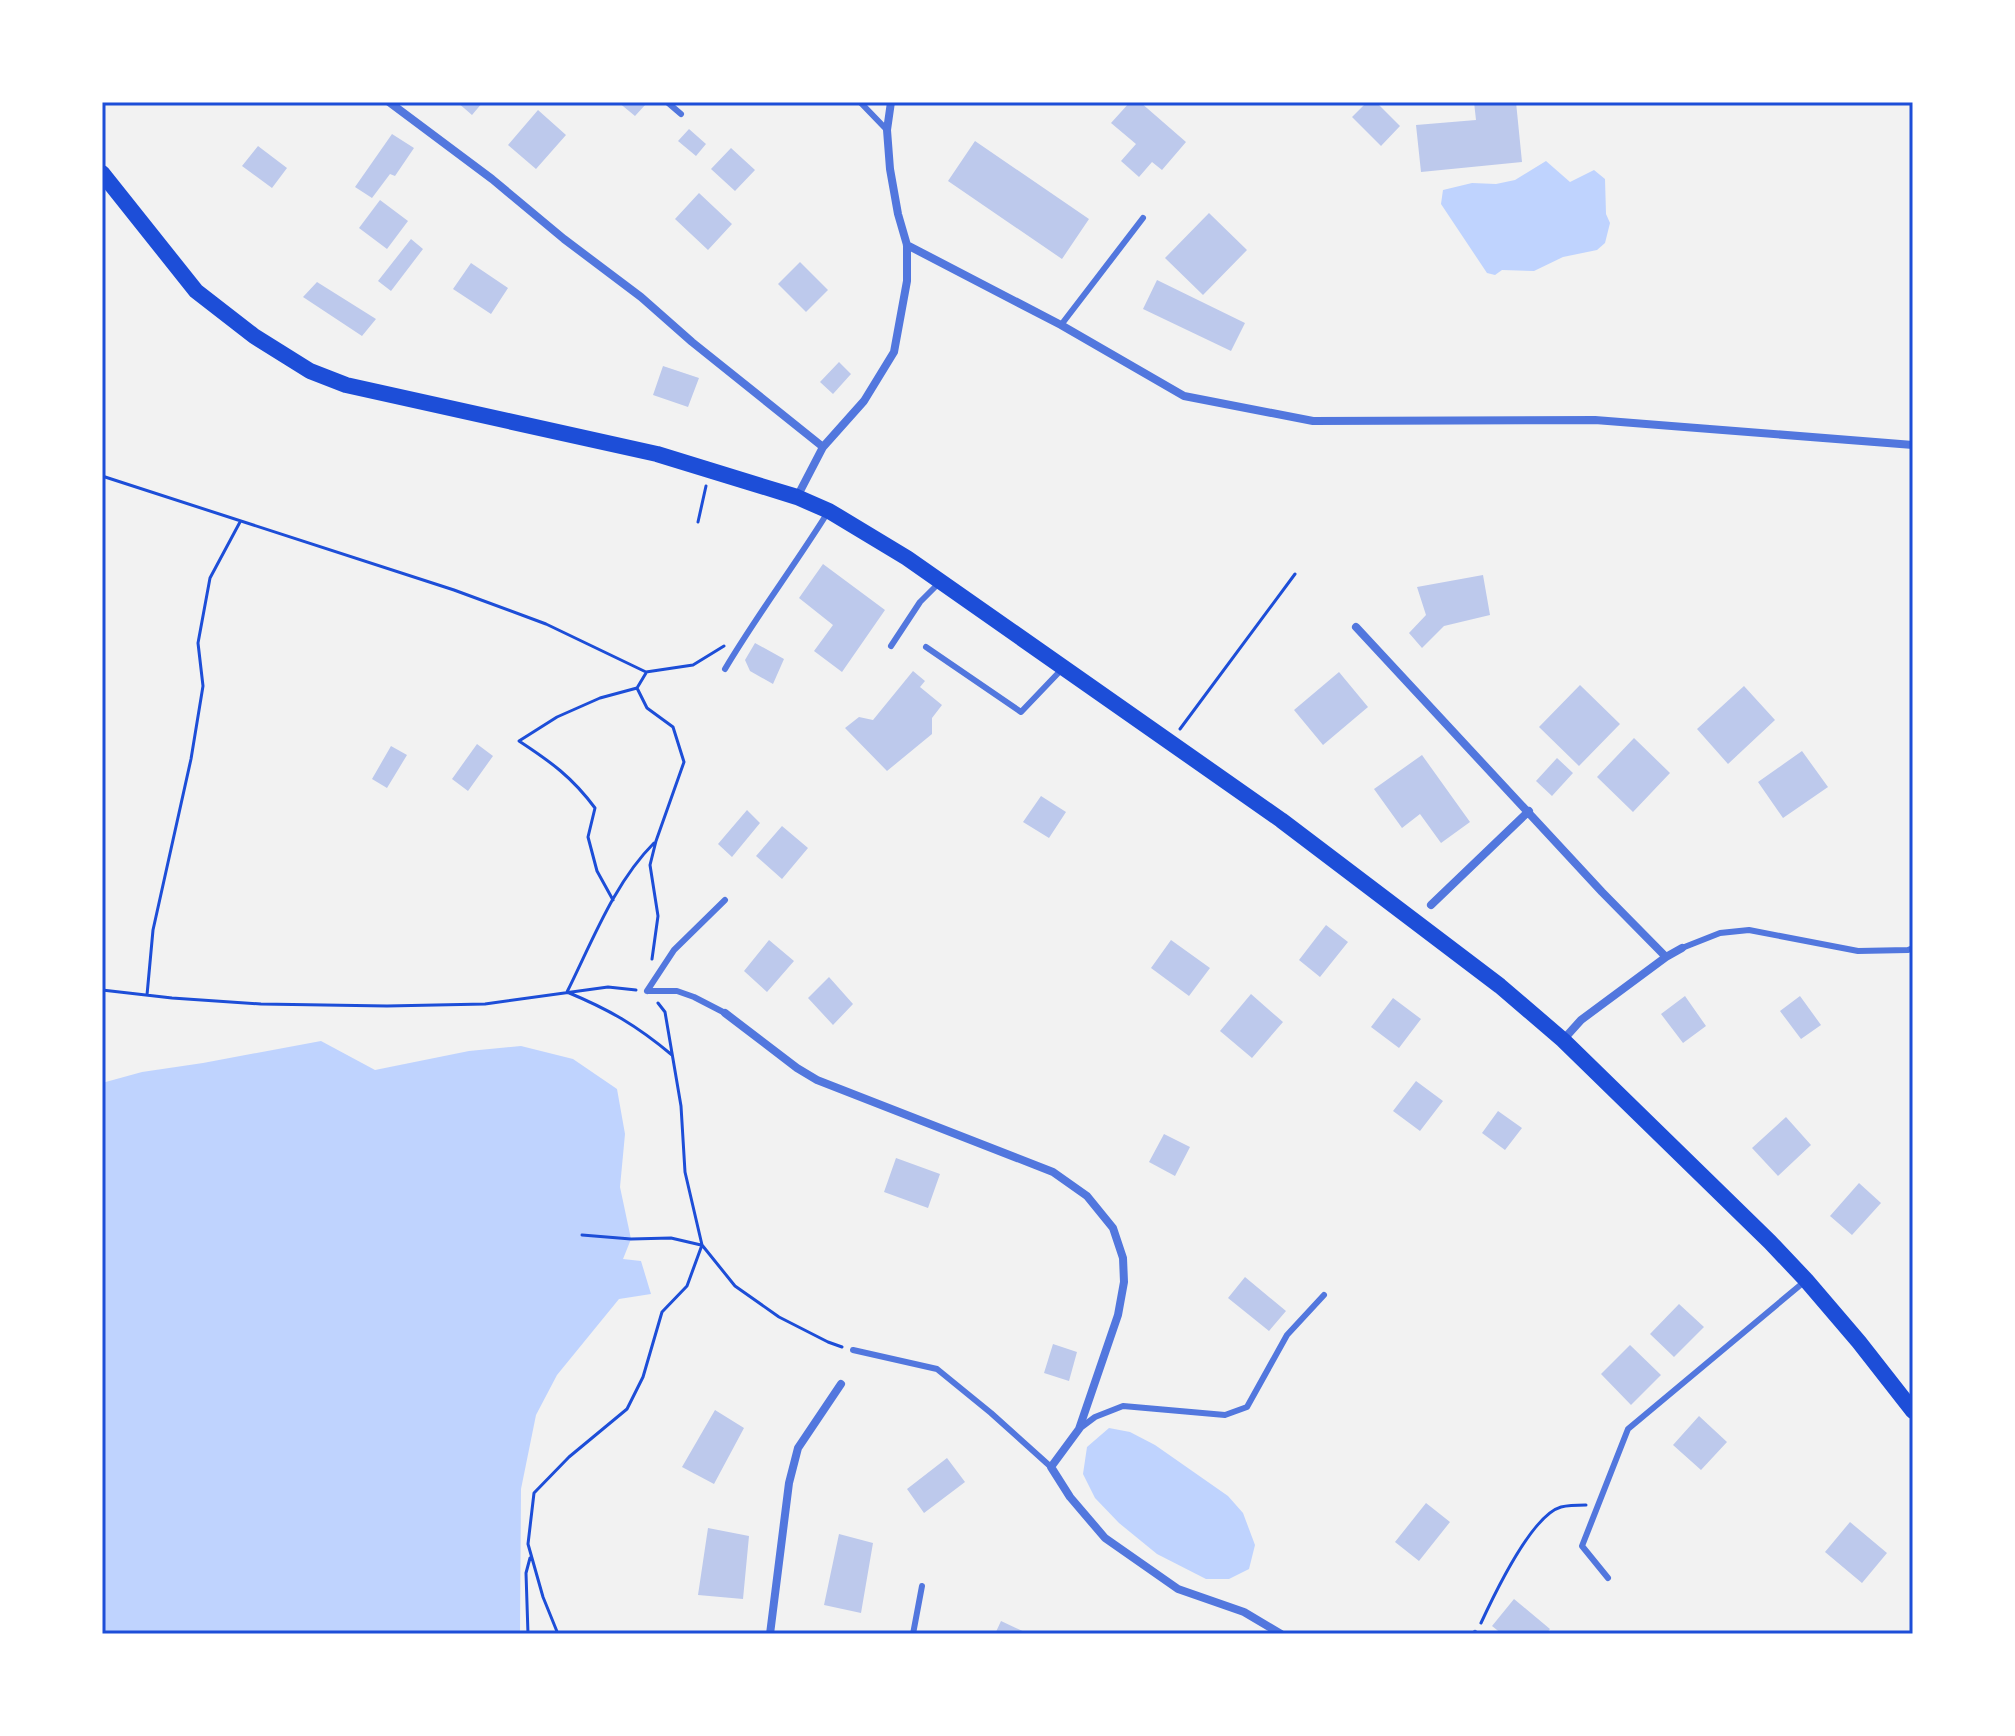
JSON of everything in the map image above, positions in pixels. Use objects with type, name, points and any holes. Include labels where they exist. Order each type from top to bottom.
[{"type":"main road","points":[[102,173],[196,291],[254,336],[310,371],[346,385],[657,454],[797,497],[829,511],[907,558],[1338,862],[1500,986],[1563,1040],[1770,1242],[1859,1342],[1913,1411]]},
{"type":"street","points":[[389,102],[641,297],[823,447]]},
{"type":"street","points":[[797,497],[823,447],[864,401],[894,352],[907,281],[907,245],[890,169],[887,130],[891,102]]},
{"type":"street","points":[[907,245],[1061,325],[1184,396],[1313,421],[1595,420],[1913,445]]},
{"type":"street","points":[[1356,627],[1666,957]]},
{"type":"street","points":[[1431,905],[1529,811]]},
{"type":"street","points":[[1563,1040],[1581,1020],[1682,948]]},
{"type":"street","points":[[725,1013],[817,1080],[1053,1172],[1087,1196],[1113,1228],[1123,1258],[1124,1282],[1118,1315],[1079,1429],[1051,1467],[1070,1497],[1105,1538],[1178,1589],[1244,1612],[1281,1634]]},
{"type":"street","points":[[770,1634],[789,1483],[798,1448],[841,1384]]},
{"type":"lane","points":[[667,102],[681,114]]},
{"type":"lane","points":[[860,102],[887,130]]},
{"type":"lane","points":[[1061,325],[1143,218]]},
{"type":"lane","points":[[725,669],[829,511]]},
{"type":"lane","points":[[891,646],[920,602],[940,581]]},
{"type":"lane","points":[[926,647],[1021,712],[1063,668]]},
{"type":"lane","points":[[647,991],[674,950],[725,900]]},
{"type":"lane","points":[[1682,948],[1720,933],[1749,930],[1858,951],[1913,948]]},
{"type":"lane","points":[[647,991],[677,991],[725,1013]]},
{"type":"lane","points":[[1608,1578],[1582,1546],[1628,1429],[1806,1280]]},
{"type":"lane","points":[[1079,1429],[1095,1417],[1123,1406],[1225,1415],[1247,1407],[1287,1335],[1324,1295]]},
{"type":"lane","points":[[853,1350],[937,1369],[1051,1467]]},
{"type":"lane","points":[[913,1634],[922,1586]]},
{"type":"path","points":[[698,522],[709,470]]},
{"type":"path","points":[[102,476],[454,590],[546,624],[646,672],[693,665],[747,632]]},
{"type":"path","points":[[147,995],[153,930],[191,759],[203,686],[198,643],[210,578],[240,522]]},
{"type":"path","points":[[1171,742],[1295,574]]},
{"type":"path","points":[[613,900],[597,871],[588,837],[595,808],[578,785],[557,766],[519,741],[572,710],[637,688],[646,672]]},
{"type":"path","points":[[637,688],[647,708],[673,727],[684,762],[650,865],[658,916],[652,961]]},
{"type":"path","points":[[567,992],[613,900],[639,858],[656,841]]},
{"type":"path","points":[[102,990],[261,1004],[387,1006],[485,1004],[608,987],[647,991],[665,1012],[681,1106],[685,1172],[702,1245],[735,1286],[779,1317],[828,1342],[853,1350]]},
{"type":"path","points":[[567,992],[605,1007],[641,1029],[672,1055]]},
{"type":"path","points":[[582,1235],[671,1238],[702,1245]]},
{"type":"path","points":[[558,1634],[543,1597],[528,1544],[534,1493],[569,1457],[627,1409],[643,1377],[662,1312],[687,1286],[702,1245]]},
{"type":"path","points":[[1476,1634],[1510,1568],[1541,1520],[1559,1507],[1598,1503]]},
{"type":"path","points":[[528,1634],[526,1573],[531,1554]]},
{"type":"water","points":[[1546,161],[1570,182],[1594,170],[1605,179],[1606,214],[1610,223],[1605,243],[1597,250],[1563,257],[1534,271],[1487,273],[1441,204],[1443,190],[1472,183],[1496,184],[1515,180]]},
{"type":"water","points":[[321,1041],[375,1070],[469,1051],[521,1046],[573,1059],[617,1089],[625,1134],[620,1187],[631,1239],[623,1259],[641,1261],[651,1294],[619,1299],[557,1375],[536,1415],[521,1489],[520,1634],[102,1634],[102,1083],[142,1072]]},
{"type":"water","points":[[1109,1428],[1130,1432],[1155,1445],[1228,1496],[1243,1513],[1255,1545],[1249,1569],[1229,1579],[1206,1579],[1157,1554],[1119,1523],[1095,1498],[1083,1474],[1087,1447]]},
{"type":"building","points":[[457,102],[483,102],[472,115]]},
{"type":"building","points":[[618,102],[644,102],[646,104],[635,116]]},
{"type":"building","points":[[1130,102],[1140,102],[1186,142],[1162,170],[1152,162],[1139,177],[1121,161],[1136,144],[1111,123]]},
{"type":"building","points":[[1367,102],[1376,102],[1400,126],[1381,146],[1352,117]]},
{"type":"building","points":[[1474,102],[1516,102],[1522,162],[1421,172],[1416,125],[1476,120]]},
{"type":"building","points":[[538,110],[566,135],[536,169],[508,145]]},
{"type":"building","points":[[689,129],[706,144],[696,156],[678,141]]},
{"type":"building","points":[[392,134],[414,148],[395,176],[390,174],[372,198],[355,187]]},
{"type":"building","points":[[975,141],[1089,219],[1062,259],[948,181]]},
{"type":"building","points":[[258,146],[287,168],[272,188],[242,166]]},
{"type":"building","points":[[731,148],[755,170],[735,191],[711,169]]},
{"type":"building","points":[[699,193],[732,224],[708,250],[675,219]]},
{"type":"building","points":[[380,200],[408,221],[387,249],[359,228]]},
{"type":"building","points":[[1209,213],[1247,250],[1203,295],[1165,258]]},
{"type":"building","points":[[411,239],[423,249],[391,291],[378,281]]},
{"type":"building","points":[[800,262],[828,290],[806,312],[778,284]]},
{"type":"building","points":[[471,263],[508,288],[491,314],[453,289]]},
{"type":"building","points":[[1157,280],[1245,323],[1231,351],[1143,309]]},
{"type":"building","points":[[317,282],[376,319],[362,336],[303,297]]},
{"type":"building","points":[[839,362],[851,374],[833,394],[820,382]]},
{"type":"building","points":[[663,366],[699,378],[688,407],[653,395]]},
{"type":"building","points":[[823,564],[885,610],[842,672],[814,651],[833,625],[799,598]]},
{"type":"building","points":[[1483,575],[1490,615],[1444,626],[1422,648],[1409,633],[1426,615],[1417,587]]},
{"type":"building","points":[[755,643],[784,659],[773,684],[750,671],[745,660]]},
{"type":"building","points":[[913,671],[925,681],[920,687],[942,705],[932,718],[932,734],[887,771],[845,728],[859,717],[873,720]]},
{"type":"building","points":[[1339,672],[1368,707],[1323,745],[1294,710]]},
{"type":"building","points":[[1580,685],[1620,724],[1579,766],[1539,727]]},
{"type":"building","points":[[1744,686],[1775,720],[1728,764],[1697,729]]},
{"type":"building","points":[[1634,738],[1670,773],[1633,812],[1597,777]]},
{"type":"building","points":[[477,744],[493,756],[468,791],[452,779]]},
{"type":"building","points":[[391,746],[407,755],[387,788],[372,779]]},
{"type":"building","points":[[1802,751],[1828,787],[1783,818],[1758,782]]},
{"type":"building","points":[[1422,755],[1470,822],[1441,843],[1420,814],[1402,828],[1374,789]]},
{"type":"building","points":[[1557,758],[1573,773],[1552,796],[1536,781]]},
{"type":"building","points":[[1041,796],[1066,812],[1049,838],[1023,822]]},
{"type":"building","points":[[747,810],[760,823],[732,857],[718,844]]},
{"type":"building","points":[[782,826],[808,848],[782,879],[756,856]]},
{"type":"building","points":[[1326,925],[1348,942],[1320,977],[1299,960]]},
{"type":"building","points":[[769,940],[794,961],[767,992],[744,971]]},
{"type":"building","points":[[1171,940],[1210,968],[1189,996],[1151,968]]},
{"type":"building","points":[[829,977],[853,1004],[833,1025],[808,998]]},
{"type":"building","points":[[1251,994],[1283,1022],[1252,1058],[1220,1031]]},
{"type":"building","points":[[1685,996],[1706,1026],[1683,1043],[1661,1014]]},
{"type":"building","points":[[1800,996],[1821,1025],[1801,1039],[1780,1011]]},
{"type":"building","points":[[1393,998],[1421,1019],[1399,1048],[1371,1027]]},
{"type":"building","points":[[1416,1081],[1443,1101],[1420,1131],[1393,1111]]},
{"type":"building","points":[[1498,1111],[1522,1128],[1505,1150],[1482,1133]]},
{"type":"building","points":[[1786,1117],[1811,1145],[1778,1176],[1752,1148]]},
{"type":"building","points":[[1164,1134],[1190,1147],[1175,1176],[1149,1162]]},
{"type":"building","points":[[896,1158],[940,1174],[928,1208],[884,1192]]},
{"type":"building","points":[[1859,1183],[1881,1203],[1852,1235],[1830,1216]]},
{"type":"building","points":[[1245,1277],[1286,1311],[1269,1331],[1228,1298]]},
{"type":"building","points":[[1679,1304],[1704,1327],[1674,1357],[1650,1334]]},
{"type":"building","points":[[1053,1344],[1077,1352],[1069,1381],[1044,1373]]},
{"type":"building","points":[[1630,1345],[1661,1375],[1631,1405],[1601,1374]]},
{"type":"building","points":[[715,1410],[744,1428],[714,1484],[682,1467]]},
{"type":"building","points":[[1699,1416],[1727,1442],[1701,1470],[1673,1445]]},
{"type":"building","points":[[947,1458],[965,1482],[924,1513],[907,1489]]},
{"type":"building","points":[[1426,1503],[1450,1522],[1419,1561],[1395,1542]]},
{"type":"building","points":[[1850,1522],[1887,1553],[1862,1583],[1825,1552]]},
{"type":"building","points":[[708,1528],[749,1536],[743,1599],[698,1595]]},
{"type":"building","points":[[839,1534],[873,1543],[861,1613],[824,1605]]},
{"type":"building","points":[[1514,1599],[1550,1629],[1546,1634],[1502,1634],[1492,1626]]},
{"type":"building","points":[[1001,1621],[1029,1634],[995,1634]]}]
